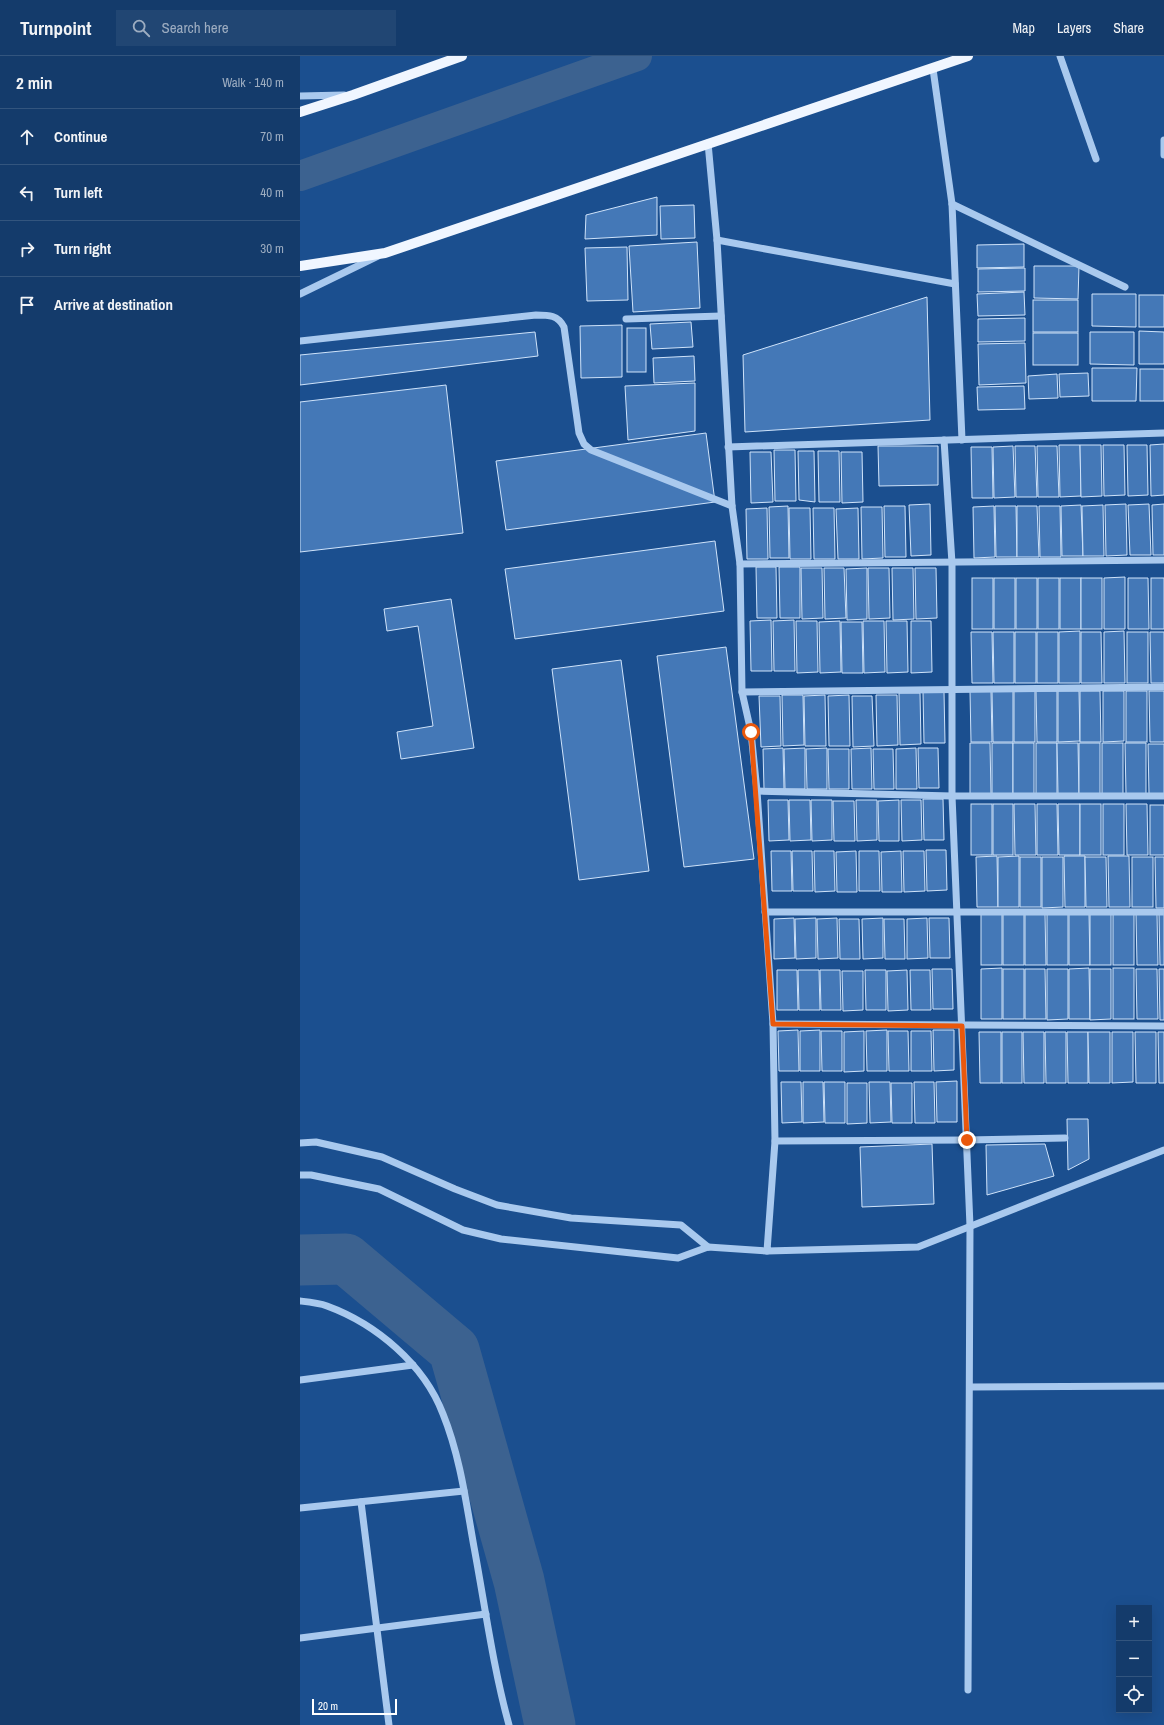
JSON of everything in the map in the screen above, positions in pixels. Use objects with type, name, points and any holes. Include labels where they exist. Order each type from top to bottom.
[{"type":"main road","points":[[300,112],[353,95],[462,56]]},
{"type":"main road","points":[[300,266],[385,253],[968,56]]},
{"type":"street","points":[[1060,56],[1096,159]]},
{"type":"street","points":[[933,69],[952,204],[962,440]]},
{"type":"street","points":[[300,96],[353,95]]},
{"type":"street","points":[[1164,140],[1164,155]]},
{"type":"street","points":[[708,143],[718,240],[732,506],[740,564],[742,692],[751,732],[757,791],[773,1024],[775,1141],[767,1251]]},
{"type":"street","points":[[952,204],[1125,287]]},
{"type":"street","points":[[718,240],[955,284]]},
{"type":"street","points":[[300,294],[385,253]]},
{"type":"street","points":[[300,341],[536,315],[552,315],[561,320],[564,327],[579,433],[584,444],[591,450],[732,506]]},
{"type":"street","points":[[626,319],[722,316]]},
{"type":"street","points":[[728,447],[1164,433]]},
{"type":"street","points":[[944,440],[952,563],[952,796],[970,1226],[971,1387],[968,1690]]},
{"type":"street","points":[[740,564],[1164,560]]},
{"type":"street","points":[[742,692],[1164,687]]},
{"type":"street","points":[[757,791],[952,796],[1164,796]]},
{"type":"street","points":[[765,912],[1164,912]]},
{"type":"street","points":[[773,1024],[1164,1026]]},
{"type":"street","points":[[775,1141],[1065,1138]]},
{"type":"street","points":[[300,1143],[316,1142],[382,1157],[455,1189],[497,1205],[571,1218],[681,1225],[708,1246]]},
{"type":"street","points":[[300,1175],[311,1175],[379,1189],[463,1230],[501,1239],[678,1258],[708,1246],[767,1251],[918,1247],[1164,1150]]},
{"type":"street","points":[[300,1301],[326,1305],[358,1320],[393,1344],[414,1365],[443,1413],[454,1447],[464,1491],[486,1614],[509,1725]]},
{"type":"street","points":[[300,1380],[414,1365]]},
{"type":"street","points":[[971,1387],[1164,1386]]},
{"type":"street","points":[[300,1508],[464,1491]]},
{"type":"street","points":[[361,1502],[389,1725]]},
{"type":"street","points":[[300,1638],[486,1614]]},
{"type":"building","points":[[657,197],[657,235],[585,239],[586,215]]},
{"type":"building","points":[[694,205],[695,238],[661,239],[660,206]]},
{"type":"building","points":[[697,242],[700,308],[633,312],[629,246]]},
{"type":"building","points":[[1024,244],[1024,267],[977,268],[977,245]]},
{"type":"building","points":[[627,247],[628,300],[587,301],[585,248]]},
{"type":"building","points":[[1034,266],[1079,266],[1078,299],[1034,298]]},
{"type":"building","points":[[1025,268],[1025,291],[978,292],[978,269]]},
{"type":"building","points":[[1024,292],[1025,315],[978,316],[977,294]]},
{"type":"building","points":[[1092,294],[1136,294],[1136,327],[1092,326]]},
{"type":"building","points":[[1139,295],[1164,295],[1164,327],[1139,327]]},
{"type":"building","points":[[927,297],[930,420],[745,432],[743,355]]},
{"type":"building","points":[[1033,300],[1078,300],[1078,332],[1033,332]]},
{"type":"building","points":[[1025,318],[1025,341],[978,342],[978,319]]},
{"type":"building","points":[[691,322],[693,347],[652,349],[650,324]]},
{"type":"building","points":[[622,325],[622,377],[581,378],[580,326]]},
{"type":"building","points":[[627,328],[646,328],[646,372],[627,372]]},
{"type":"building","points":[[1139,331],[1164,332],[1164,364],[1139,364]]},
{"type":"building","points":[[535,332],[538,356],[300,385],[300,355]]},
{"type":"building","points":[[1090,332],[1134,332],[1134,365],[1090,364]]},
{"type":"building","points":[[1033,333],[1078,333],[1078,365],[1033,365]]},
{"type":"building","points":[[1025,343],[1026,383],[979,385],[978,344]]},
{"type":"building","points":[[694,356],[695,381],[654,383],[653,358]]},
{"type":"building","points":[[1092,368],[1137,368],[1136,401],[1092,401]]},
{"type":"building","points":[[1140,369],[1164,369],[1164,401],[1140,401]]},
{"type":"building","points":[[1088,373],[1089,396],[1060,397],[1059,374]]},
{"type":"building","points":[[1057,374],[1058,398],[1029,399],[1028,376]]},
{"type":"building","points":[[695,383],[695,431],[628,440],[625,386]]},
{"type":"building","points":[[446,385],[463,533],[300,552],[300,402]]},
{"type":"building","points":[[1024,386],[1025,409],[978,410],[977,387]]},
{"type":"building","points":[[706,433],[715,502],[506,530],[496,461]]},
{"type":"building","points":[[1164,444],[1164,495],[1151,496],[1150,445]]},
{"type":"building","points":[[1059,445],[1080,445],[1081,496],[1060,497]]},
{"type":"building","points":[[1080,445],[1101,445],[1102,496],[1081,497]]},
{"type":"building","points":[[1103,445],[1124,445],[1125,495],[1104,496]]},
{"type":"building","points":[[1127,445],[1147,445],[1148,495],[1128,496]]},
{"type":"building","points":[[878,446],[938,446],[938,485],[879,486]]},
{"type":"building","points":[[1013,446],[1015,497],[994,498],[993,447]]},
{"type":"building","points":[[1015,446],[1035,446],[1037,497],[1016,497]]},
{"type":"building","points":[[1037,446],[1057,446],[1059,497],[1038,497]]},
{"type":"building","points":[[971,447],[992,447],[993,498],[972,498]]},
{"type":"building","points":[[774,450],[795,450],[796,501],[775,501]]},
{"type":"building","points":[[798,451],[814,451],[815,502],[799,500]]},
{"type":"building","points":[[818,451],[839,451],[840,502],[819,502]]},
{"type":"building","points":[[750,452],[771,452],[773,502],[751,503]]},
{"type":"building","points":[[841,452],[862,452],[863,502],[842,503]]},
{"type":"building","points":[[930,504],[931,555],[911,556],[909,505]]},
{"type":"building","points":[[1126,504],[1127,555],[1106,556],[1105,505]]},
{"type":"building","points":[[1149,504],[1151,555],[1130,555],[1128,505]]},
{"type":"building","points":[[1164,504],[1164,555],[1153,555],[1152,505]]},
{"type":"building","points":[[1081,505],[1083,556],[1062,556],[1061,506]]},
{"type":"building","points":[[1103,505],[1104,556],[1083,556],[1082,506]]},
{"type":"building","points":[[788,506],[789,558],[770,558],[769,507]]},
{"type":"building","points":[[884,506],[905,506],[906,557],[885,557]]},
{"type":"building","points":[[994,506],[995,557],[974,558],[973,507]]},
{"type":"building","points":[[995,506],[1016,506],[1017,557],[996,557]]},
{"type":"building","points":[[1017,506],[1037,506],[1039,557],[1017,557]]},
{"type":"building","points":[[1039,506],[1060,506],[1061,557],[1040,557]]},
{"type":"building","points":[[861,507],[882,507],[883,558],[862,559]]},
{"type":"building","points":[[767,508],[768,559],[747,559],[746,509]]},
{"type":"building","points":[[789,508],[810,508],[811,559],[790,559]]},
{"type":"building","points":[[813,508],[834,508],[835,559],[814,559]]},
{"type":"building","points":[[858,508],[859,559],[838,559],[836,509]]},
{"type":"building","points":[[715,541],[724,611],[515,639],[505,569]]},
{"type":"building","points":[[756,567],[776,567],[777,618],[757,618]]},
{"type":"building","points":[[779,567],[800,567],[800,618],[780,618]]},
{"type":"building","points":[[801,568],[822,568],[823,618],[802,619]]},
{"type":"building","points":[[824,568],[844,568],[846,618],[825,619]]},
{"type":"building","points":[[867,568],[867,619],[847,620],[846,569]]},
{"type":"building","points":[[868,568],[889,568],[890,618],[869,619]]},
{"type":"building","points":[[892,568],[913,568],[914,619],[893,620]]},
{"type":"building","points":[[915,568],[936,568],[937,618],[916,619]]},
{"type":"building","points":[[1125,577],[1125,629],[1104,629],[1104,578]]},
{"type":"building","points":[[972,578],[993,578],[993,629],[972,629]]},
{"type":"building","points":[[994,578],[1015,578],[1015,629],[994,629]]},
{"type":"building","points":[[1016,578],[1037,578],[1037,629],[1016,629]]},
{"type":"building","points":[[1038,578],[1059,578],[1059,629],[1038,629]]},
{"type":"building","points":[[1060,578],[1081,578],[1081,629],[1060,629]]},
{"type":"building","points":[[1081,578],[1102,578],[1102,629],[1081,629]]},
{"type":"building","points":[[1128,578],[1148,578],[1149,629],[1128,629]]},
{"type":"building","points":[[1151,578],[1164,578],[1164,629],[1151,629]]},
{"type":"building","points":[[451,599],[474,748],[401,759],[397,732],[433,726],[418,626],[387,631],[384,609]]},
{"type":"building","points":[[771,620],[772,671],[751,671],[750,621]]},
{"type":"building","points":[[794,620],[795,671],[774,671],[773,621]]},
{"type":"building","points":[[796,621],[817,621],[818,672],[797,673]]},
{"type":"building","points":[[840,621],[841,672],[820,673],[819,622]]},
{"type":"building","points":[[863,621],[884,621],[885,672],[864,673]]},
{"type":"building","points":[[886,621],[907,621],[908,672],[887,673]]},
{"type":"building","points":[[911,621],[931,621],[932,672],[911,673]]},
{"type":"building","points":[[841,622],[862,622],[863,673],[842,673]]},
{"type":"building","points":[[1080,631],[1080,683],[1059,683],[1059,632]]},
{"type":"building","points":[[1124,631],[1125,683],[1104,683],[1104,632]]},
{"type":"building","points":[[971,632],[992,632],[993,683],[972,683]]},
{"type":"building","points":[[993,632],[1014,632],[1014,683],[994,683]]},
{"type":"building","points":[[1015,632],[1036,632],[1036,683],[1015,683]]},
{"type":"building","points":[[1037,632],[1058,632],[1058,683],[1037,683]]},
{"type":"building","points":[[1081,632],[1101,632],[1102,683],[1081,683]]},
{"type":"building","points":[[1127,632],[1148,632],[1148,683],[1127,683]]},
{"type":"building","points":[[1150,632],[1164,632],[1164,683],[1151,683]]},
{"type":"building","points":[[726,647],[754,859],[684,867],[657,656]]},
{"type":"building","points":[[621,660],[649,871],[579,880],[552,669]]},
{"type":"building","points":[[970,691],[991,691],[992,742],[971,742]]},
{"type":"building","points":[[992,691],[1013,691],[1013,742],[993,742]]},
{"type":"building","points":[[1014,691],[1035,691],[1035,742],[1014,742]]},
{"type":"building","points":[[1036,691],[1057,691],[1057,742],[1037,742]]},
{"type":"building","points":[[1058,691],[1079,691],[1080,741],[1058,742]]},
{"type":"building","points":[[1080,691],[1100,691],[1101,742],[1080,742]]},
{"type":"building","points":[[1103,691],[1124,691],[1124,741],[1103,742]]},
{"type":"building","points":[[1126,691],[1147,691],[1147,742],[1126,742]]},
{"type":"building","points":[[1149,691],[1164,691],[1164,742],[1150,742]]},
{"type":"building","points":[[923,692],[944,692],[945,743],[924,743]]},
{"type":"building","points":[[899,693],[920,693],[921,744],[900,745]]},
{"type":"building","points":[[782,695],[803,695],[804,745],[783,746]]},
{"type":"building","points":[[825,695],[826,746],[805,746],[804,696]]},
{"type":"building","points":[[849,695],[850,746],[829,746],[828,696]]},
{"type":"building","points":[[876,695],[897,695],[898,745],[877,746]]},
{"type":"building","points":[[759,696],[780,696],[781,746],[761,747]]},
{"type":"building","points":[[852,696],[872,696],[874,746],[853,747]]},
{"type":"building","points":[[970,743],[990,743],[991,794],[970,794]]},
{"type":"building","points":[[992,743],[1013,743],[1013,794],[992,794]]},
{"type":"building","points":[[1013,743],[1034,743],[1034,794],[1013,794]]},
{"type":"building","points":[[1036,743],[1057,743],[1057,794],[1036,794]]},
{"type":"building","points":[[1057,743],[1078,743],[1079,794],[1058,794]]},
{"type":"building","points":[[1079,743],[1100,743],[1100,794],[1079,794]]},
{"type":"building","points":[[1102,743],[1123,743],[1123,794],[1102,794]]},
{"type":"building","points":[[1125,743],[1146,743],[1146,794],[1126,794]]},
{"type":"building","points":[[1148,744],[1164,744],[1164,794],[1149,794]]},
{"type":"building","points":[[783,748],[784,789],[764,789],[763,749]]},
{"type":"building","points":[[805,748],[805,789],[785,789],[784,749]]},
{"type":"building","points":[[827,748],[827,789],[807,789],[806,749]]},
{"type":"building","points":[[871,748],[872,789],[852,789],[851,749]]},
{"type":"building","points":[[916,748],[917,789],[896,789],[896,749]]},
{"type":"building","points":[[918,748],[938,748],[939,788],[919,788]]},
{"type":"building","points":[[828,749],[849,749],[849,789],[829,789]]},
{"type":"building","points":[[873,749],[893,749],[894,789],[874,789]]},
{"type":"building","points":[[923,799],[943,799],[944,840],[924,840]]},
{"type":"building","points":[[768,800],[788,800],[789,840],[769,841]]},
{"type":"building","points":[[789,800],[810,800],[811,840],[790,841]]},
{"type":"building","points":[[811,800],[832,800],[832,840],[812,841]]},
{"type":"building","points":[[856,800],[877,800],[877,840],[857,841]]},
{"type":"building","points":[[899,800],[899,841],[879,841],[878,801]]},
{"type":"building","points":[[901,800],[921,800],[922,840],[902,841]]},
{"type":"building","points":[[833,801],[854,801],[855,841],[834,841]]},
{"type":"building","points":[[971,804],[992,804],[992,855],[971,855]]},
{"type":"building","points":[[993,804],[1013,804],[1013,855],[993,855]]},
{"type":"building","points":[[1014,804],[1035,804],[1036,855],[1015,855]]},
{"type":"building","points":[[1037,804],[1057,804],[1058,855],[1037,855]]},
{"type":"building","points":[[1058,804],[1080,804],[1080,855],[1059,855]]},
{"type":"building","points":[[1080,804],[1101,804],[1101,855],[1080,855]]},
{"type":"building","points":[[1103,804],[1124,804],[1124,855],[1103,855]]},
{"type":"building","points":[[1126,804],[1147,804],[1148,855],[1127,855]]},
{"type":"building","points":[[1150,805],[1164,805],[1164,855],[1150,855]]},
{"type":"building","points":[[926,850],[946,850],[947,890],[927,891]]},
{"type":"building","points":[[771,851],[791,851],[792,891],[772,891]]},
{"type":"building","points":[[792,851],[812,851],[813,891],[793,891]]},
{"type":"building","points":[[814,851],[834,851],[835,891],[815,892]]},
{"type":"building","points":[[856,851],[857,892],[837,892],[836,852]]},
{"type":"building","points":[[859,851],[879,851],[880,891],[859,891]]},
{"type":"building","points":[[901,851],[902,892],[882,892],[881,852]]},
{"type":"building","points":[[903,851],[924,851],[925,891],[904,892]]},
{"type":"building","points":[[997,856],[998,907],[977,907],[976,857]]},
{"type":"building","points":[[1019,856],[1019,907],[998,907],[998,857]]},
{"type":"building","points":[[1064,856],[1085,856],[1085,907],[1065,907]]},
{"type":"building","points":[[1108,856],[1129,856],[1130,907],[1109,907]]},
{"type":"building","points":[[1020,857],[1041,857],[1041,907],[1020,907]]},
{"type":"building","points":[[1042,857],[1063,857],[1063,907],[1042,908]]},
{"type":"building","points":[[1085,857],[1106,857],[1107,907],[1086,907]]},
{"type":"building","points":[[1132,857],[1153,857],[1153,907],[1132,907]]},
{"type":"building","points":[[1155,857],[1164,857],[1164,908],[1156,908]]},
{"type":"building","points":[[981,914],[1002,914],[1002,965],[981,965]]},
{"type":"building","points":[[1003,914],[1024,914],[1024,965],[1003,965]]},
{"type":"building","points":[[1025,914],[1045,914],[1046,965],[1025,965]]},
{"type":"building","points":[[1047,914],[1068,914],[1068,965],[1047,965]]},
{"type":"building","points":[[1069,914],[1089,914],[1090,965],[1069,965]]},
{"type":"building","points":[[1090,914],[1111,914],[1111,965],[1090,965]]},
{"type":"building","points":[[1113,914],[1134,914],[1134,965],[1113,965]]},
{"type":"building","points":[[1136,914],[1157,914],[1158,965],[1137,965]]},
{"type":"building","points":[[1159,914],[1164,914],[1164,965],[1160,965]]},
{"type":"building","points":[[794,918],[795,958],[774,959],[774,919]]},
{"type":"building","points":[[816,918],[816,958],[796,959],[795,919]]},
{"type":"building","points":[[837,918],[838,958],[818,959],[817,919]]},
{"type":"building","points":[[883,918],[883,958],[863,959],[862,919]]},
{"type":"building","points":[[927,918],[928,958],[907,959],[907,919]]},
{"type":"building","points":[[929,918],[949,918],[950,958],[930,958]]},
{"type":"building","points":[[839,919],[859,919],[860,959],[840,959]]},
{"type":"building","points":[[884,919],[904,919],[905,959],[885,959]]},
{"type":"building","points":[[1002,968],[1002,1019],[981,1019],[981,969]]},
{"type":"building","points":[[1089,968],[1090,1019],[1069,1019],[1069,969]]},
{"type":"building","points":[[1113,968],[1134,968],[1134,1019],[1113,1019]]},
{"type":"building","points":[[932,969],[952,969],[953,1009],[933,1009]]},
{"type":"building","points":[[1003,969],[1024,969],[1024,1019],[1003,1019]]},
{"type":"building","points":[[1025,969],[1045,969],[1046,1019],[1025,1019]]},
{"type":"building","points":[[1047,969],[1068,969],[1068,1019],[1047,1020]]},
{"type":"building","points":[[1090,969],[1111,969],[1111,1019],[1090,1020]]},
{"type":"building","points":[[1136,969],[1157,969],[1158,1019],[1137,1019]]},
{"type":"building","points":[[1159,969],[1164,969],[1164,1020],[1160,1020]]},
{"type":"building","points":[[777,970],[797,970],[798,1010],[777,1010]]},
{"type":"building","points":[[798,970],[819,970],[820,1010],[799,1010]]},
{"type":"building","points":[[820,970],[840,970],[841,1010],[821,1010]]},
{"type":"building","points":[[865,970],[886,970],[886,1010],[866,1010]]},
{"type":"building","points":[[907,970],[908,1010],[888,1011],[887,971]]},
{"type":"building","points":[[910,970],[930,970],[931,1010],[911,1010]]},
{"type":"building","points":[[842,971],[863,971],[863,1010],[843,1011]]},
{"type":"building","points":[[798,1030],[799,1071],[779,1071],[778,1031]]},
{"type":"building","points":[[820,1030],[820,1071],[800,1071],[800,1031]]},
{"type":"building","points":[[887,1030],[887,1071],[867,1071],[866,1031]]},
{"type":"building","points":[[933,1030],[954,1030],[954,1070],[934,1071]]},
{"type":"building","points":[[821,1031],[842,1031],[842,1071],[822,1071]]},
{"type":"building","points":[[864,1031],[864,1071],[844,1072],[844,1032]]},
{"type":"building","points":[[888,1031],[908,1031],[909,1071],[889,1071]]},
{"type":"building","points":[[911,1031],[931,1031],[932,1071],[911,1071]]},
{"type":"building","points":[[979,1032],[1001,1032],[1001,1083],[980,1083]]},
{"type":"building","points":[[1002,1032],[1022,1032],[1022,1083],[1002,1083]]},
{"type":"building","points":[[1023,1032],[1044,1032],[1044,1083],[1024,1083]]},
{"type":"building","points":[[1045,1032],[1066,1032],[1066,1083],[1046,1083]]},
{"type":"building","points":[[1067,1032],[1088,1032],[1088,1083],[1068,1083]]},
{"type":"building","points":[[1088,1032],[1110,1032],[1110,1083],[1089,1083]]},
{"type":"building","points":[[1112,1032],[1133,1032],[1133,1082],[1112,1083]]},
{"type":"building","points":[[1135,1032],[1156,1032],[1156,1083],[1136,1083]]},
{"type":"building","points":[[1158,1032],[1164,1032],[1164,1083],[1159,1083]]},
{"type":"building","points":[[957,1081],[957,1122],[937,1122],[936,1082]]},
{"type":"building","points":[[781,1082],[801,1082],[802,1122],[782,1123]]},
{"type":"building","points":[[803,1082],[823,1082],[824,1122],[803,1123]]},
{"type":"building","points":[[824,1082],[845,1082],[845,1123],[825,1123]]},
{"type":"building","points":[[869,1082],[890,1082],[891,1122],[870,1123]]},
{"type":"building","points":[[914,1082],[934,1082],[935,1123],[915,1123]]},
{"type":"building","points":[[847,1083],[867,1083],[867,1123],[847,1124]]},
{"type":"building","points":[[891,1083],[912,1083],[912,1123],[892,1123]]},
{"type":"building","points":[[1067,1119],[1088,1119],[1089,1159],[1068,1170]]},
{"type":"building","points":[[932,1144],[934,1204],[862,1207],[860,1147]]},
{"type":"building","points":[[1045,1144],[1054,1176],[987,1195],[986,1145]]},
{"type":"waterway","points":[[300,176],[637,56]]},
{"type":"waterway","points":[[300,1260],[346,1259],[454,1350],[519,1581],[550,1725]]},
{"type":"route","points":[[751,732],[757,791],[773,1024],[962,1026],[967,1140]]}]
